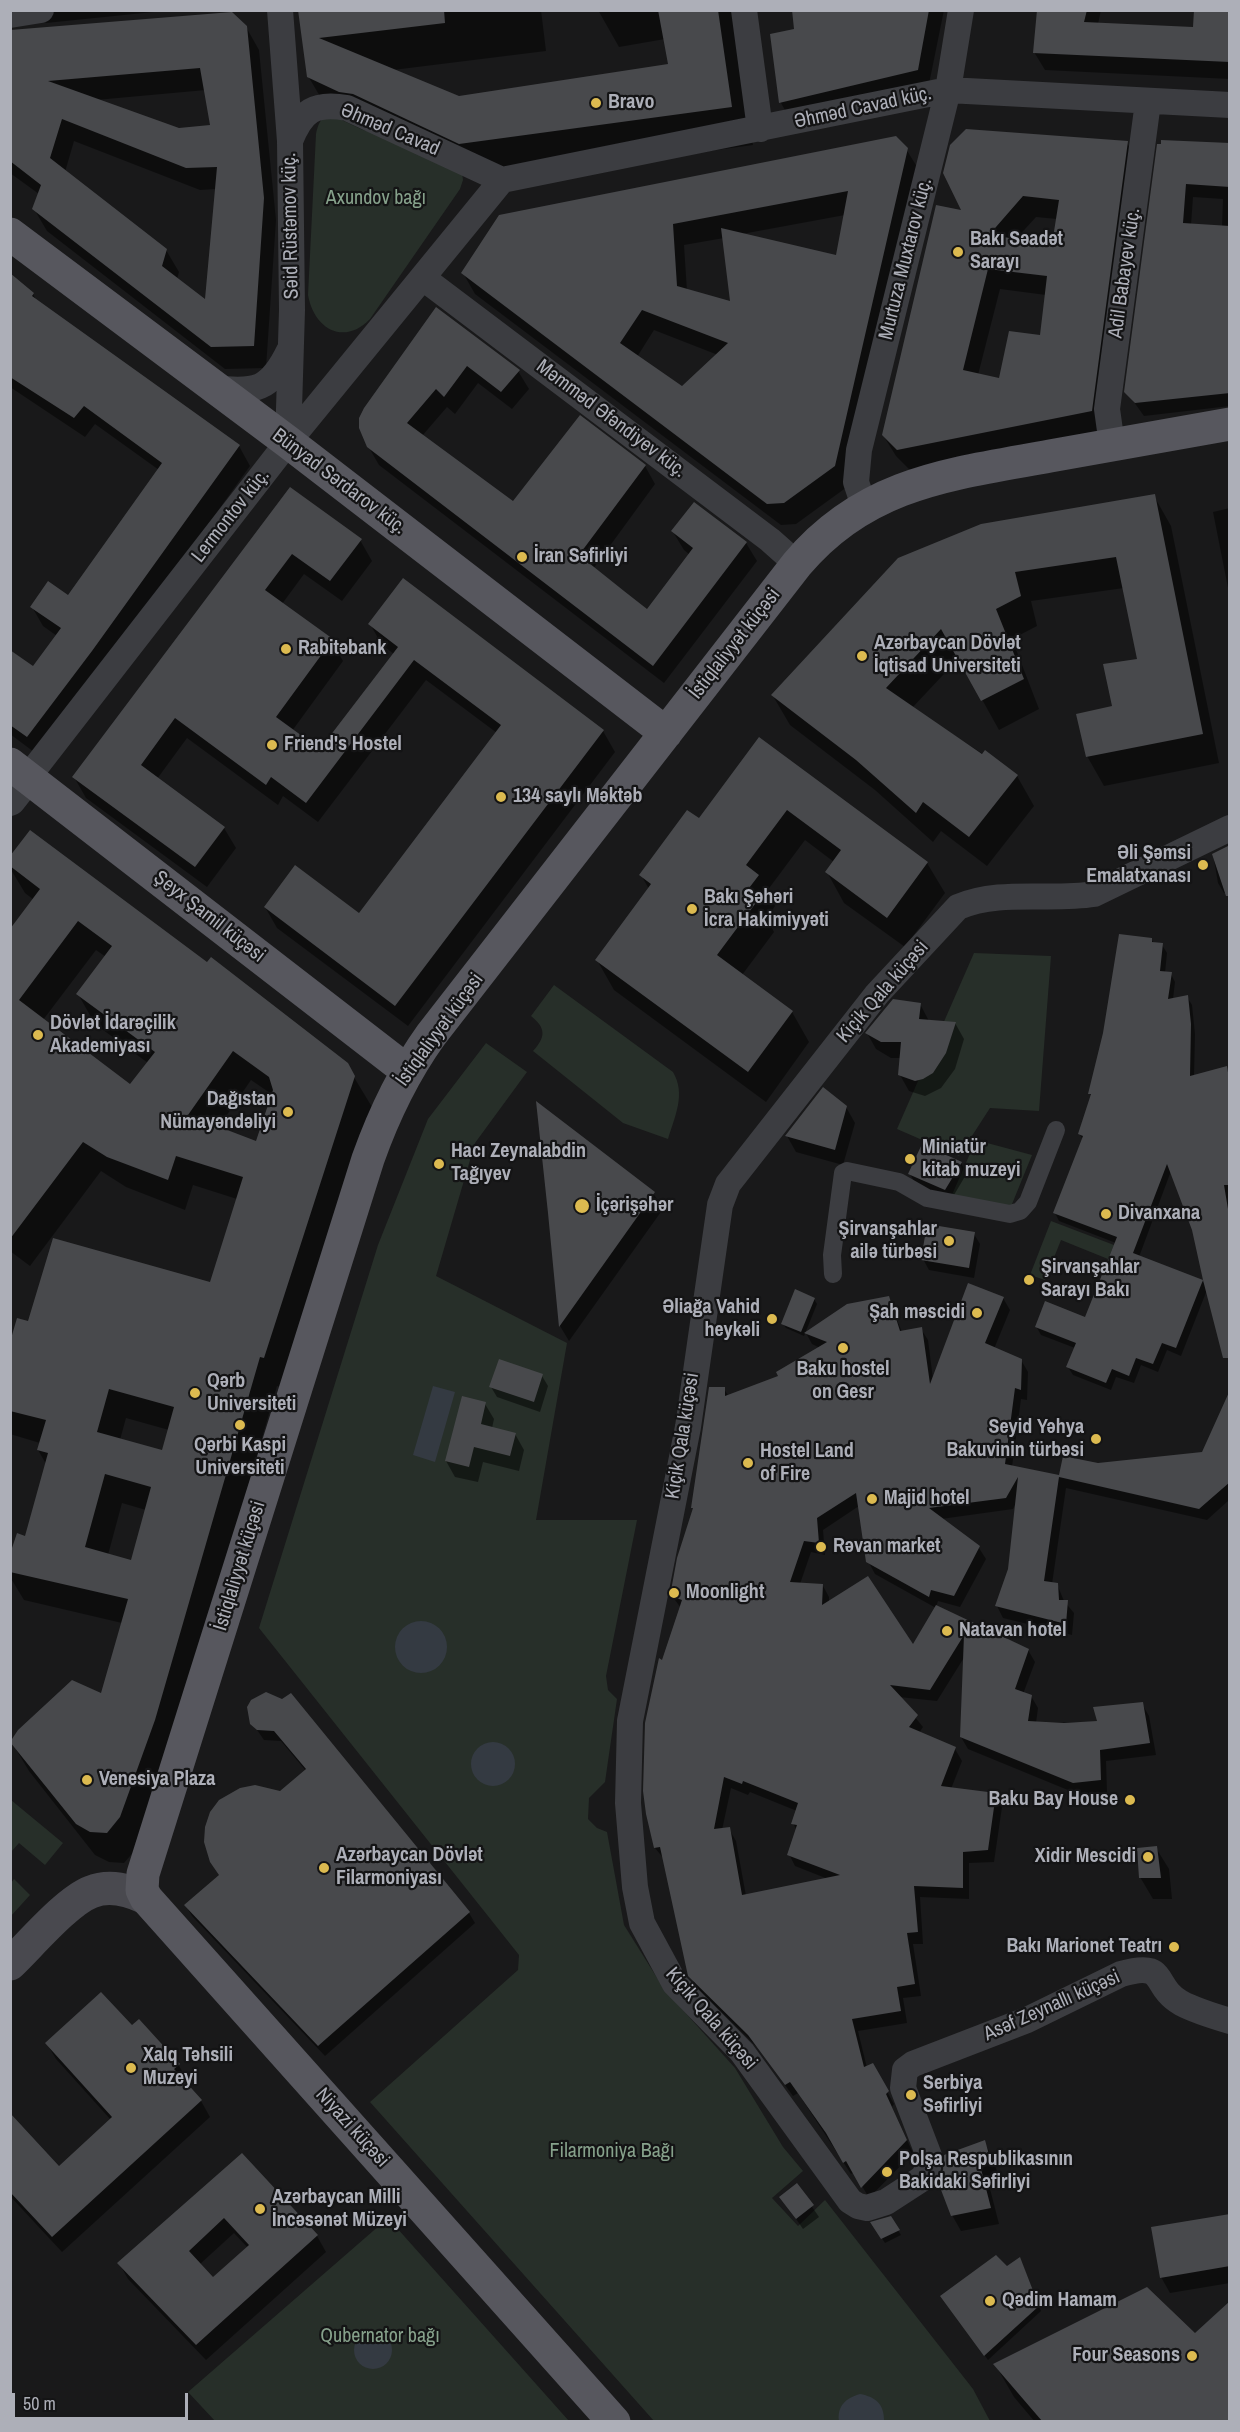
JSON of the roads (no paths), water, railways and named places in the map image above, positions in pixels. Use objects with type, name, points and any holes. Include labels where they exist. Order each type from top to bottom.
[{"type":"main road","name":"Bünyad Sərdarov küç.","points":[[10,234],[288,442],[666,734]]},
{"type":"main road","name":"İstiqlaliyyət küçəsi","points":[[146,1898],[142,1890],[143,1874],[294,1389],[368,1159],[391,1100],[406,1070],[797,564],[831,528],[864,506],[891,492],[944,475],[1230,424]]},
{"type":"main road","name":"Şeyx Şamil küçəsi","points":[[16,781],[406,1070]]},
{"type":"main road","points":[[10,1964],[73,1904],[92,1892],[124,1890],[146,1898]]},
{"type":"main road","name":"Niyazi küçəsi","points":[[146,1898],[612,2418]]},
{"type":"street","points":[[10,15],[41,10]]},
{"type":"street","name":"Səid Rüstəmov küç.","points":[[280,10],[290,141],[291,348],[288,442]]},
{"type":"street","points":[[744,10],[760,129]]},
{"type":"street","name":"Murtuza Muxtarov küç.","points":[[864,506],[856,482],[859,450],[948,90],[961,10]]},
{"type":"street","name":"Əhməd Cavad küç.","points":[[502,180],[948,90],[1230,105]]},
{"type":"street","name":"Adil Babayev küç.","points":[[1112,445],[1107,409],[1148,102]]},
{"type":"street","name":"Əhməd Cavad","points":[[290,141],[298,122],[306,113],[318,107],[330,105],[347,108],[502,180]]},
{"type":"street","name":"Lermontov küç.","points":[[16,781],[502,180]]},
{"type":"street","name":"Məmməd Əfəndiyev küç.","points":[[423,278],[770,540],[797,564]]},
{"type":"street","points":[[213,388],[253,390],[269,382],[280,371],[291,348]]},
{"type":"street","name":"Kiçik Qala küçəsi","points":[[903,2078],[903,2088],[928,2156],[928,2168],[923,2178],[908,2189],[886,2202],[867,2208],[850,2201],[742,2052],[675,1984],[642,1923],[635,1887],[628,1803],[630,1721],[688,1427],[720,1204],[723,1194],[740,1167],[877,994],[958,907],[974,900],[1072,897],[1094,894],[1230,828]]},
{"type":"street","points":[[832,1274],[832,1255],[843,1173],[847,1171],[899,1182],[927,1198],[1010,1214],[1020,1211],[1028,1202],[1056,1130]]},
{"type":"street","name":"Asəf Zeynallı küçəsi","points":[[903,2078],[905,2070],[914,2064],[1027,2020],[1121,1974],[1138,1969],[1156,1974],[1172,1996],[1180,2002],[1230,2021]]},
{"type":"place","name":"Bravo","points":[[596,103]]},
{"type":"place","name":"Bakı Səadət Sarayı","points":[[958,252]]},
{"type":"place","name":"İran Səfirliyi","points":[[522,557]]},
{"type":"place","name":"Rabitəbank","points":[[286,649]]},
{"type":"place","name":"Azərbaycan Dövlət İqtisad Universiteti","points":[[862,656]]},
{"type":"place","name":"Friend's Hostel","points":[[272,745]]},
{"type":"place","name":"134 saylı Məktəb","points":[[501,797]]},
{"type":"place","name":"Əli Şəmsi Emalatxanası","points":[[1203,865]]},
{"type":"place","name":"Bakı Şəhəri İcra Hakimiyyəti","points":[[692,909]]},
{"type":"place","name":"Dövlət İdarəçilik Akademiyası","points":[[38,1035]]},
{"type":"place","name":"Dağıstan Nümayəndəliyi","points":[[288,1112]]},
{"type":"place","name":"Miniatür kitab muzeyi","points":[[910,1159]]},
{"type":"place","name":"Hacı Zeynalabdin Tağıyev","points":[[439,1164]]},
{"type":"place","name":"İçərişəhər","points":[[582,1206]]},
{"type":"place","name":"Divanxana","points":[[1106,1214]]},
{"type":"place","name":"Şirvanşahlar ailə türbəsi","points":[[949,1241]]},
{"type":"place","name":"Şirvanşahlar Sarayı Bakı","points":[[1029,1280]]},
{"type":"place","name":"Şah məscidi","points":[[977,1313]]},
{"type":"place","name":"Əliağa Vahid heykəli","points":[[772,1319]]},
{"type":"place","name":"Baku hostel on Gesr","points":[[843,1348]]},
{"type":"place","name":"Qərb Universiteti","points":[[195,1393]]},
{"type":"place","name":"Qərbi Kaspi Universiteti","points":[[240,1425]]},
{"type":"place","name":"Seyid Yəhya Bakuvinin türbəsi","points":[[1096,1439]]},
{"type":"place","name":"Hostel Land of Fire","points":[[748,1463]]},
{"type":"place","name":"Majid hotel","points":[[872,1499]]},
{"type":"place","name":"Rəvan market","points":[[821,1547]]},
{"type":"place","name":"Moonlight","points":[[674,1593]]},
{"type":"place","name":"Natavan hotel","points":[[947,1631]]},
{"type":"place","name":"Venesiya Plaza","points":[[87,1780]]},
{"type":"place","name":"Baku Bay House","points":[[1130,1800]]},
{"type":"place","name":"Xidir Mescidi","points":[[1148,1857]]},
{"type":"place","name":"Azərbaycan Dövlət Filarmoniyası","points":[[324,1868]]},
{"type":"place","name":"Bakı Marionet Teatrı","points":[[1174,1947]]},
{"type":"place","name":"Xalq Təhsili Muzeyi","points":[[131,2068]]},
{"type":"place","name":"Serbiya Səfirliyi","points":[[911,2095]]},
{"type":"place","name":"Polşa Respublikasının Bakidaki Səfirliyi","points":[[887,2172]]},
{"type":"place","name":"Azərbaycan Milli İncəsənət Müzeyi","points":[[260,2209]]},
{"type":"place","name":"Qədim Hamam","points":[[990,2301]]},
{"type":"place","name":"Four Seasons","points":[[1192,2356]]},
{"type":"park label","name":"Axundov bağı","points":[[376,199]]},
{"type":"park label","name":"Filarmoniya Bağı","points":[[612,2152]]},
{"type":"park label","name":"Qubernator bağı","points":[[380,2337]]}]
